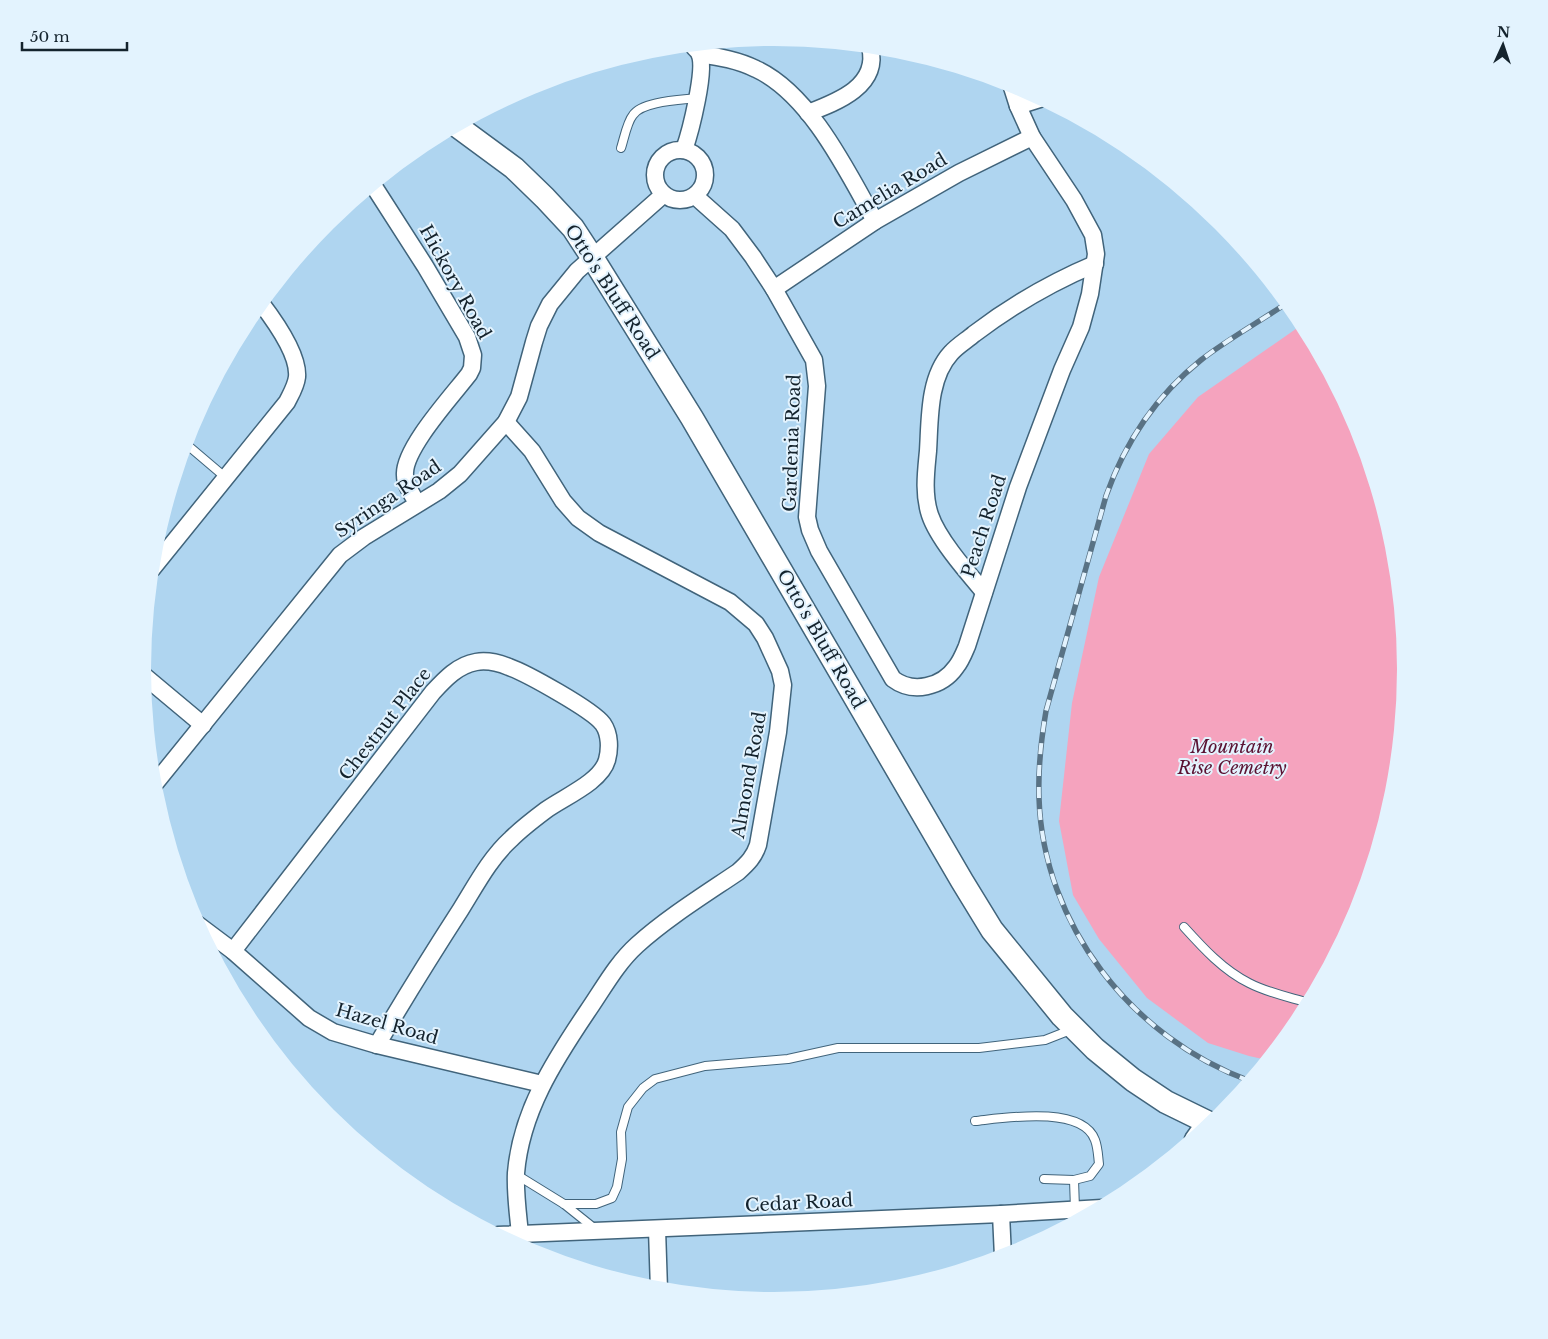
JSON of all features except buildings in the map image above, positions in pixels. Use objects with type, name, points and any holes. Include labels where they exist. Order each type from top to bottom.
[{"type":"main road","name":"Otto's Bluff Road","points":[[462,130],[514,168],[573,228],[692,418],[992,930],[1062,1016],[1095,1048],[1133,1080],[1198,1126]]},
{"type":"street","points":[[701,51],[740,62],[756,69],[794,96],[808,113],[850,176],[875,221]]},
{"type":"street","points":[[684,150],[690,133],[701,67],[696,52]]},
{"type":"street","points":[[808,113],[833,103],[853,92],[861,85],[872,66],[872,54]]},
{"type":"street","name":"Peach Road","points":[[984,592],[1041,424],[1081,327],[1096,254],[1093,235],[1074,200],[1032,137],[1014,95]]},
{"type":"street","points":[[1018,106],[1030,102]]},
{"type":"street","name":"Camelia Road","points":[[774,289],[875,221],[959,173],[1032,137]]},
{"type":"street","points":[[684,150],[695,155],[703,165],[705,173],[701,189],[695,196],[681,200],[674,200],[663,195],[658,188],[654,172],[656,164],[661,157],[668,152],[684,150]]},
{"type":"street","name":"Hickory Road","points":[[376,190],[457,321],[473,355],[472,368],[469,374],[418,440],[409,455],[405,466],[405,476],[408,488],[418,503]]},
{"type":"street","name":"Syringa Road","points":[[161,778],[340,555],[364,537],[439,491],[460,474],[506,422],[519,397],[539,326],[550,304],[577,271],[663,195]]},
{"type":"street","name":"Gardenia Road","points":[[695,196],[732,229],[774,289],[814,360],[816,386],[807,517],[810,530],[819,550],[893,679],[900,684],[917,687],[937,683],[946,678],[956,667],[968,646],[984,592]]},
{"type":"street","name":"Peach Road","points":[[984,592],[950,550],[931,516],[927,501],[926,483],[930,419],[936,382],[950,353],[992,321],[1051,285],[1095,264]]},
{"type":"street","points":[[161,557],[287,402],[297,379],[295,360],[285,339],[266,310]]},
{"type":"street","name":"Almond Road","points":[[506,422],[532,451],[564,501],[578,518],[599,533],[730,602],[756,624],[774,658],[783,685],[778,732],[758,845],[754,856],[744,867],[638,944],[622,960],[542,1084],[524,1127],[518,1152],[516,1175],[520,1234]]},
{"type":"street","name":"Chestnut Place","points":[[233,951],[433,692],[457,669],[477,662],[490,662],[511,668],[582,707],[604,725],[609,739],[609,750],[604,767],[593,779],[547,809],[500,851],[413,984],[377,1045]]},
{"type":"street","points":[[151,682],[203,725]]},
{"type":"street","name":"Hazel Road","points":[[210,934],[233,951],[309,1018],[333,1032],[377,1045],[542,1084]]},
{"type":"street","name":"Cedar Road","points":[[512,1234],[1001,1214],[1087,1209]]},
{"type":"street","points":[[1001,1214],[1003,1249]]},
{"type":"street","points":[[657,1229],[660,1282]]},
{"type":"lane","points":[[621,148],[633,114],[640,109],[650,105],[697,98]]},
{"type":"lane","points":[[192,449],[225,477]]},
{"type":"lane","points":[[1184,927],[1204,950],[1248,983],[1270,992],[1302,1001]]},
{"type":"lane","points":[[564,1204],[596,1204],[612,1198],[618,1187],[622,1159],[621,1132],[628,1107],[643,1088],[655,1079],[705,1066],[788,1059],[838,1048],[979,1048],[1045,1040],[1075,1028]]},
{"type":"lane","points":[[974,1121],[1053,1117],[1069,1119],[1085,1127],[1095,1139],[1099,1164],[1090,1176],[1074,1180],[1044,1179]]},
{"type":"lane","points":[[516,1175],[564,1204],[597,1231]]},
{"type":"lane","points":[[1074,1180],[1075,1209]]},
{"type":"green space","name":"Mountain Rise Cemetry","points":[[1296,329],[1333,394],[1350,431],[1364,469],[1376,508],[1385,548],[1392,588],[1396,629],[1396,710],[1392,751],[1376,831],[1364,870],[1350,908],[1314,981],[1292,1016],[1260,1059],[1208,1043],[1147,998],[1099,939],[1073,895],[1059,821],[1072,703],[1099,577],[1149,454],[1198,397]]},
{"type":"railway","points":[[1244,1078],[1207,1062],[1168,1036],[1132,1006],[1102,971],[1076,932],[1057,890],[1044,845],[1039,798],[1039,765],[1046,711],[1106,496],[1123,457],[1144,421],[1185,374],[1222,345],[1281,307]]}]
